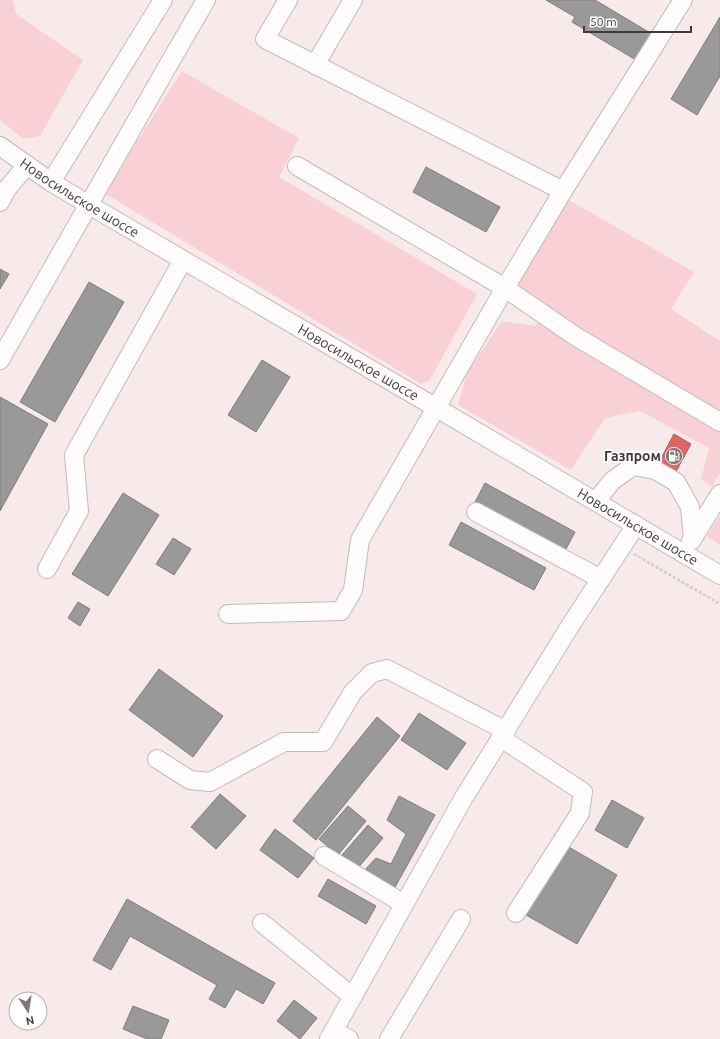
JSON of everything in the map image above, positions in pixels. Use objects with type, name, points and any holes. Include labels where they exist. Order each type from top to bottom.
[{"type":"street","points":[[51,182],[163,0]]},
{"type":"street","points":[[0,360],[206,0]]},
{"type":"street","points":[[288,0],[265,39],[315,66],[563,191]]},
{"type":"street","points":[[315,66],[353,0]]},
{"type":"street","points":[[228,614],[341,611],[353,590],[360,540],[435,407],[563,191],[684,0]]},
{"type":"street","name":"Новосильское шоссе","points":[[0,146],[51,182],[89,205],[720,575]]},
{"type":"street","points":[[0,202],[7,189],[27,165]]},
{"type":"street","points":[[297,166],[505,288],[575,336],[720,422]]},
{"type":"street","points":[[47,569],[79,511],[74,455],[183,260]]},
{"type":"street","points":[[596,501],[612,481],[633,466],[655,470],[676,482],[690,508],[692,538]]},
{"type":"street","points":[[683,553],[720,494]]},
{"type":"street","points":[[476,512],[601,579]]},
{"type":"street","points":[[337,1036],[353,997],[464,799],[503,734],[636,525]]},
{"type":"street","points":[[157,759],[190,780],[210,782],[284,742],[323,742],[353,692],[372,673],[387,669],[503,734],[583,792],[580,813],[516,913]]},
{"type":"street","points":[[324,856],[404,904]]},
{"type":"street","points":[[389,1039],[461,919]]},
{"type":"street","points":[[262,924],[353,997]]},
{"type":"path","points":[[622,547],[720,604]]},
{"type":"shaded area","points":[[0,0],[13,0],[16,14],[83,60],[40,136],[23,139],[0,120]]},
{"type":"shaded area","points":[[182,71],[299,138],[279,177],[477,294],[430,380],[421,384],[104,193]]},
{"type":"shaded area","points":[[569,200],[694,272],[671,309],[720,341],[720,473],[712,486],[701,479],[709,448],[640,411],[605,418],[571,470],[458,405],[467,373],[502,321],[535,326],[548,308],[517,285]]},
{"type":"shaded area","points":[[720,515],[720,545],[707,536]]},
{"type":"building: Shops","name":"Газпром","points":[[674,434],[691,444],[673,477],[656,468]]},
{"type":"building: Industry","points":[[546,0],[595,0],[652,34],[636,60],[572,22],[575,17]]},
{"type":"building: Industry","points":[[720,17],[720,76],[697,115],[671,99]]},
{"type":"building: Industry","points":[[426,167],[500,207],[486,232],[413,192]]},
{"type":"building: Industry","points":[[0,269],[9,274],[0,289]]},
{"type":"building: Industry","points":[[89,282],[124,302],[55,422],[20,402]]},
{"type":"building: Industry","points":[[262,360],[290,377],[256,432],[228,415]]},
{"type":"building: Industry","points":[[0,397],[48,424],[0,511]]},
{"type":"building: Industry","points":[[485,483],[575,532],[565,551],[475,502]]},
{"type":"building: Industry","points":[[123,493],[159,515],[108,596],[72,574]]},
{"type":"building: Industry","points":[[461,522],[546,568],[534,590],[449,545]]},
{"type":"building: Industry","points":[[173,538],[191,549],[174,575],[156,564]]},
{"type":"building: Industry","points":[[78,602],[90,609],[80,626],[68,618]]},
{"type":"building: Industry","points":[[159,669],[223,716],[193,757],[129,710]]},
{"type":"building: Industry","points":[[419,713],[466,743],[447,770],[401,740]]},
{"type":"building: Industry","points":[[377,717],[400,736],[316,840],[293,821]]},
{"type":"building: Industry","points":[[220,794],[246,816],[216,849],[191,827]]},
{"type":"building: Industry","points":[[399,796],[435,815],[394,889],[361,874],[376,858],[391,864],[406,834],[387,820]]},
{"type":"building: Industry","points":[[612,800],[644,818],[627,848],[595,830]]},
{"type":"building: Industry","points":[[348,806],[366,821],[338,855],[319,839]]},
{"type":"building: Industry","points":[[368,825],[383,838],[358,868],[342,855]]},
{"type":"building: Industry","points":[[275,829],[314,858],[298,878],[260,850]]},
{"type":"building: Industry","points":[[567,846],[617,875],[577,944],[526,915]]},
{"type":"building: Industry","points":[[328,879],[376,906],[366,924],[318,896]]},
{"type":"building: Industry","points":[[127,899],[275,983],[263,1004],[236,989],[225,1008],[209,999],[217,985],[130,936],[111,970],[93,960]]},
{"type":"building: Industry","points":[[294,1000],[317,1018],[300,1039],[277,1021]]},
{"type":"building: Industry","points":[[133,1006],[169,1020],[161,1039],[147,1039],[123,1029]]},
{"type":"place","name":"Газпром","points":[[674,456]]}]
